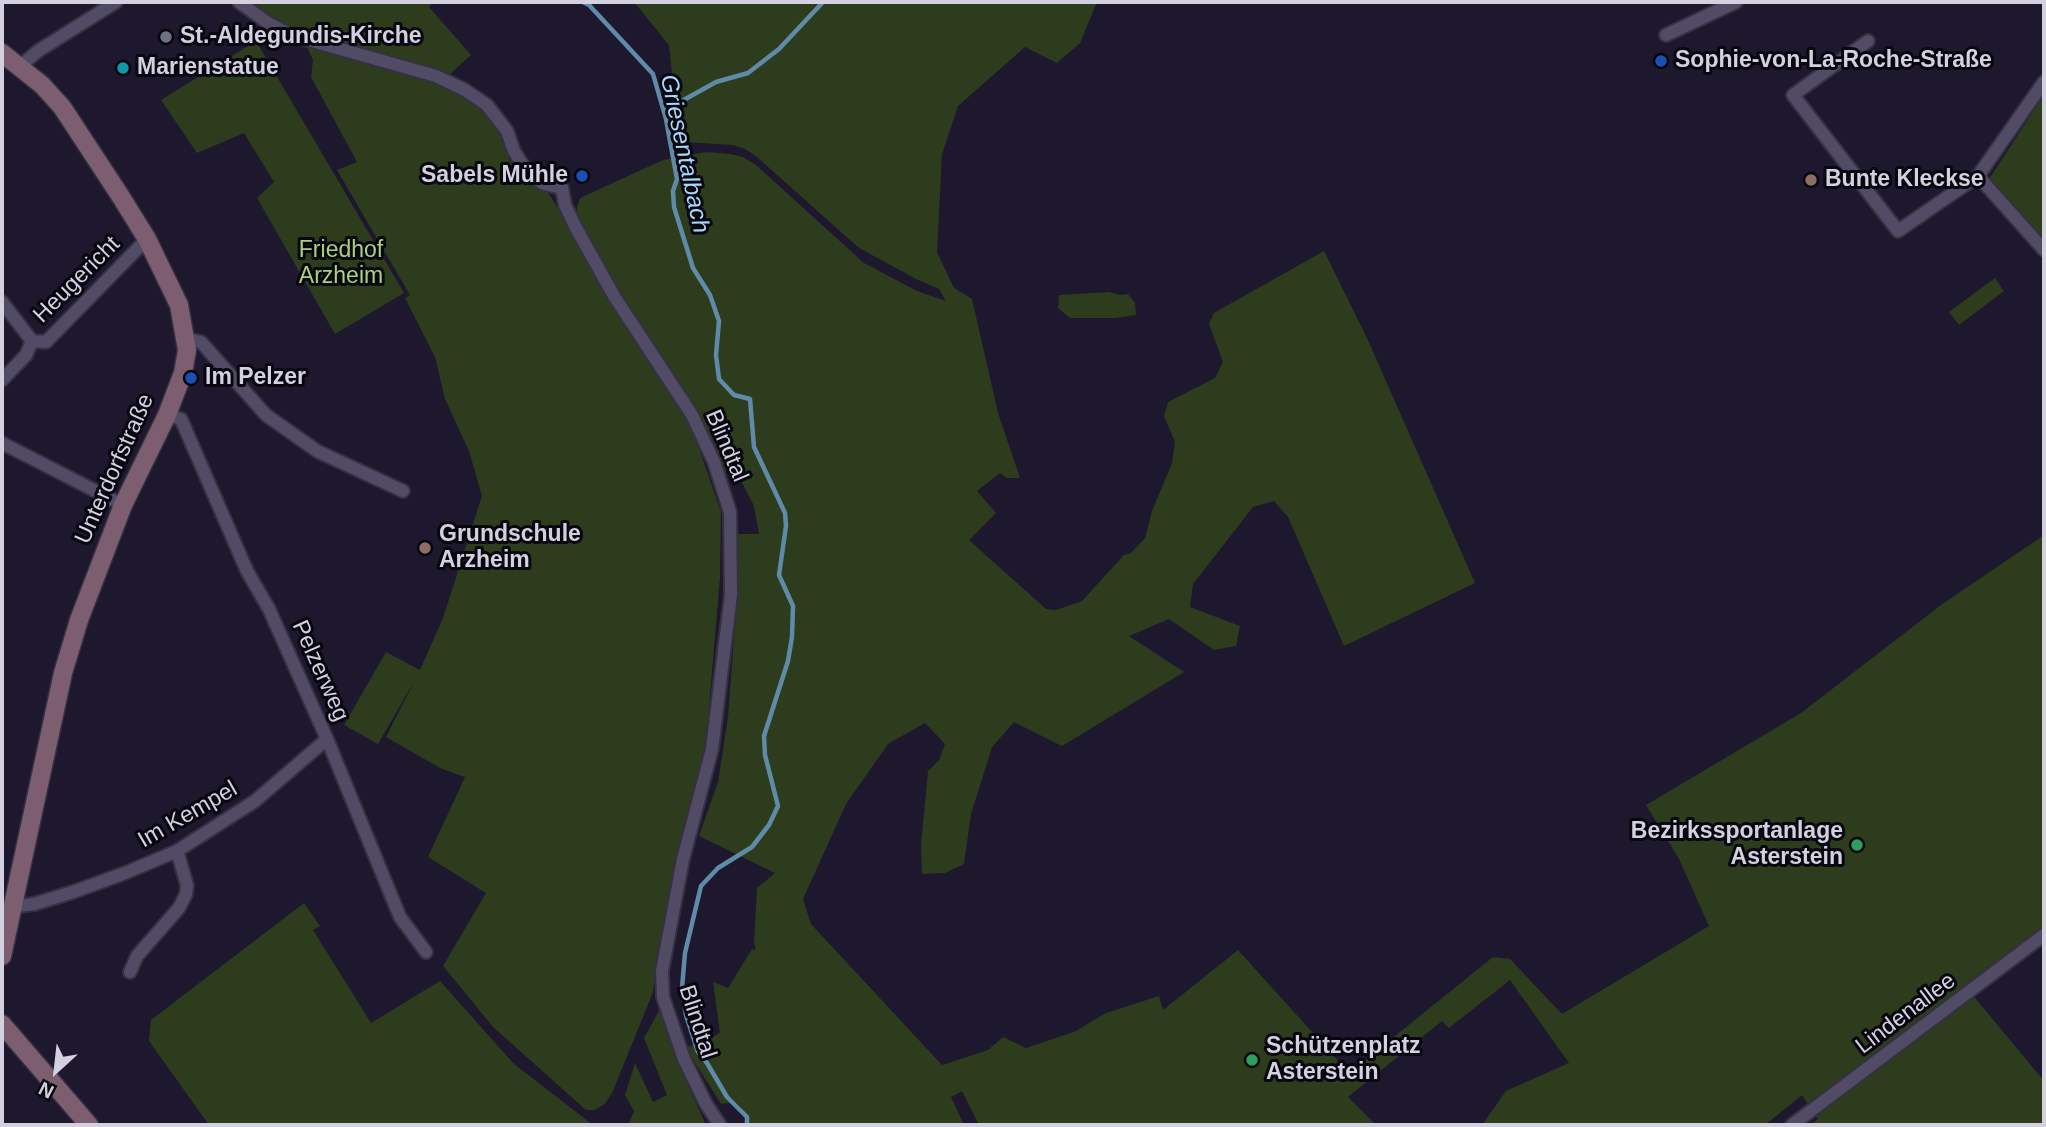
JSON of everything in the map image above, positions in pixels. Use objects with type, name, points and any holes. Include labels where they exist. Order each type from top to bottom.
[{"type":"street","points":[[19,67],[38,51],[116,2]]},
{"type":"street","name":"Blindtal","points":[[239,2],[268,23],[291,35],[436,76],[465,90],[487,105],[501,123],[529,175],[544,184],[562,188],[569,214],[614,296],[692,415],[714,462],[730,512],[731,595],[712,749],[683,859],[662,971],[663,997],[684,1059],[706,1104],[720,1125]]},
{"type":"street","points":[[1666,35],[1736,2]]},
{"type":"street","points":[[1868,41],[1793,95],[1898,231],[1978,176],[2044,82]]},
{"type":"street","name":"Unterdorfstraße","points":[[2,53],[42,85],[71,119],[147,239],[179,305],[187,350],[183,373],[167,415],[123,505],[87,596],[63,673],[2,956]]},
{"type":"street","points":[[1978,176],[2044,250]]},
{"type":"street","name":"Heugericht","points":[[2,302],[32,341],[46,342],[147,239]]},
{"type":"street","points":[[186,339],[201,342],[266,415],[317,451],[404,491]]},
{"type":"street","name":"Heugericht","points":[[2,380],[26,355],[32,341]]},
{"type":"street","name":"Pelzerweg","points":[[167,415],[181,419],[247,570],[274,620],[327,739],[400,916],[426,952]]},
{"type":"street","points":[[2,443],[123,505]]},
{"type":"street","name":"Im Kempel","points":[[11,907],[34,904],[73,892],[177,851],[255,801],[327,739]]},
{"type":"street","points":[[130,972],[137,956],[172,916],[186,894],[187,885],[177,851]]},
{"type":"street","name":"Lindenallee","points":[[1792,1125],[2044,935]]},
{"type":"street","points":[[2,1024],[43,1075],[89,1125]]},
{"type":"green space","points":[[245,2],[433,2],[429,7],[471,55],[448,76],[422,65],[294,33]]},
{"type":"green space","points":[[634,2],[1097,2],[1080,43],[1057,63],[1025,47],[958,106],[942,154],[937,252],[954,288],[972,299],[998,413],[1020,478],[1007,478],[1000,473],[977,491],[996,513],[969,540],[1046,609],[1056,610],[1082,601],[1124,555],[1131,553],[1145,538],[1152,511],[1172,463],[1175,442],[1164,416],[1168,402],[1215,378],[1223,362],[1209,324],[1214,313],[1324,251],[1367,338],[1475,583],[1344,646],[1288,517],[1274,501],[1253,507],[1193,584],[1190,607],[1240,626],[1236,646],[1214,650],[1169,619],[1129,636],[1184,672],[1062,746],[1014,722],[992,747],[971,814],[964,864],[945,873],[922,874],[921,845],[928,771],[939,760],[945,744],[925,723],[888,744],[846,804],[803,899],[811,924],[942,1065],[988,1050],[1003,1037],[1026,1048],[1076,1031],[1106,1013],[1159,996],[1163,1010],[1238,950],[1349,1073],[1493,957],[1510,959],[1562,1014],[1709,926],[1679,859],[1646,805],[1801,713],[1941,605],[2044,535],[2044,927],[1966,987],[2044,1081],[2044,1125],[1810,1125],[1818,1119],[1802,1095],[1765,1125],[1482,1125],[1506,1091],[1569,1063],[1510,980],[1449,1028],[1442,1021],[1348,1097],[1376,1125],[979,1125],[962,1091],[951,1097],[964,1125],[748,1125],[749,1117],[736,1102],[721,1104],[685,1047],[699,1044],[720,1033],[713,982],[728,988],[752,949],[756,950],[754,942],[757,888],[775,873],[699,836],[718,782],[728,717],[736,611],[737,534],[759,534],[754,506],[737,473],[724,471],[713,448],[610,282],[577,216],[577,208],[580,198],[663,160],[706,152],[743,157],[756,165],[864,263],[917,291],[946,301],[939,289],[859,248],[745,149],[733,145],[686,142],[681,129],[674,135],[670,126],[679,101],[672,74],[669,45]]},
{"type":"green space","name":"Friedhof Arzheim","points":[[256,41],[404,293],[335,334],[257,198],[274,182],[244,133],[197,153],[161,100]]},
{"type":"green space","points":[[306,45],[446,84],[477,101],[502,135],[509,159],[516,170],[549,194],[677,399],[691,425],[721,512],[720,577],[706,743],[677,856],[670,903],[658,949],[653,992],[613,1091],[605,1104],[594,1110],[586,1110],[493,1027],[443,966],[486,893],[428,857],[465,777],[440,768],[386,737],[415,680],[378,744],[344,725],[386,652],[420,670],[443,618],[482,496],[469,451],[445,399],[435,357],[405,298],[410,295],[337,170],[357,162],[311,77],[313,60]]},
{"type":"green space","points":[[2044,95],[2044,240],[1989,179]]},
{"type":"green space","points":[[1995,278],[2004,291],[1959,325],[1949,312]]},
{"type":"green space","points":[[1109,292],[1128,294],[1135,303],[1136,315],[1070,318],[1058,308],[1059,295]]},
{"type":"green space","points":[[304,903],[320,926],[313,930],[371,1023],[440,981],[514,1064],[593,1125],[209,1125],[149,1041],[151,1020]]},
{"type":"green space","points":[[660,1009],[706,1125],[628,1125],[634,1111],[625,1095],[635,1063],[653,1102],[667,1095],[644,1038]]},
{"type":"waterway","name":"Griesentalbach","points":[[583,2],[589,5],[653,74],[666,119],[677,179],[673,191],[674,207],[693,268],[710,295],[719,321],[716,355],[719,379],[734,395],[750,399],[754,447],[785,513],[786,526],[779,575],[793,606],[792,637],[788,661],[764,736],[765,755],[778,806],[769,825],[752,847],[718,868],[701,886],[685,953],[682,988],[686,1015],[698,1052],[727,1097],[747,1117],[747,1125]]},
{"type":"waterway","points":[[664,111],[716,82],[748,73],[779,49],[823,2]]},
{"type":"place","name":"St.-Aldegundis-Kirche","points":[[166,37]]},
{"type":"place","name":"Sophie-von-La-Roche-Straße","points":[[1661,61]]},
{"type":"place","name":"Marienstatue","points":[[123,68]]},
{"type":"place","name":"Sabels Mühle","points":[[582,176]]},
{"type":"place","name":"Bunte Kleckse","points":[[1811,180]]},
{"type":"place","name":"Im Pelzer","points":[[191,378]]},
{"type":"place","name":"Grundschule Arzheim","points":[[425,548]]},
{"type":"place","name":"Bezirkssportanlage Asterstein","points":[[1857,845]]},
{"type":"place","name":"Schützenplatz Asterstein","points":[[1252,1060]]}]
